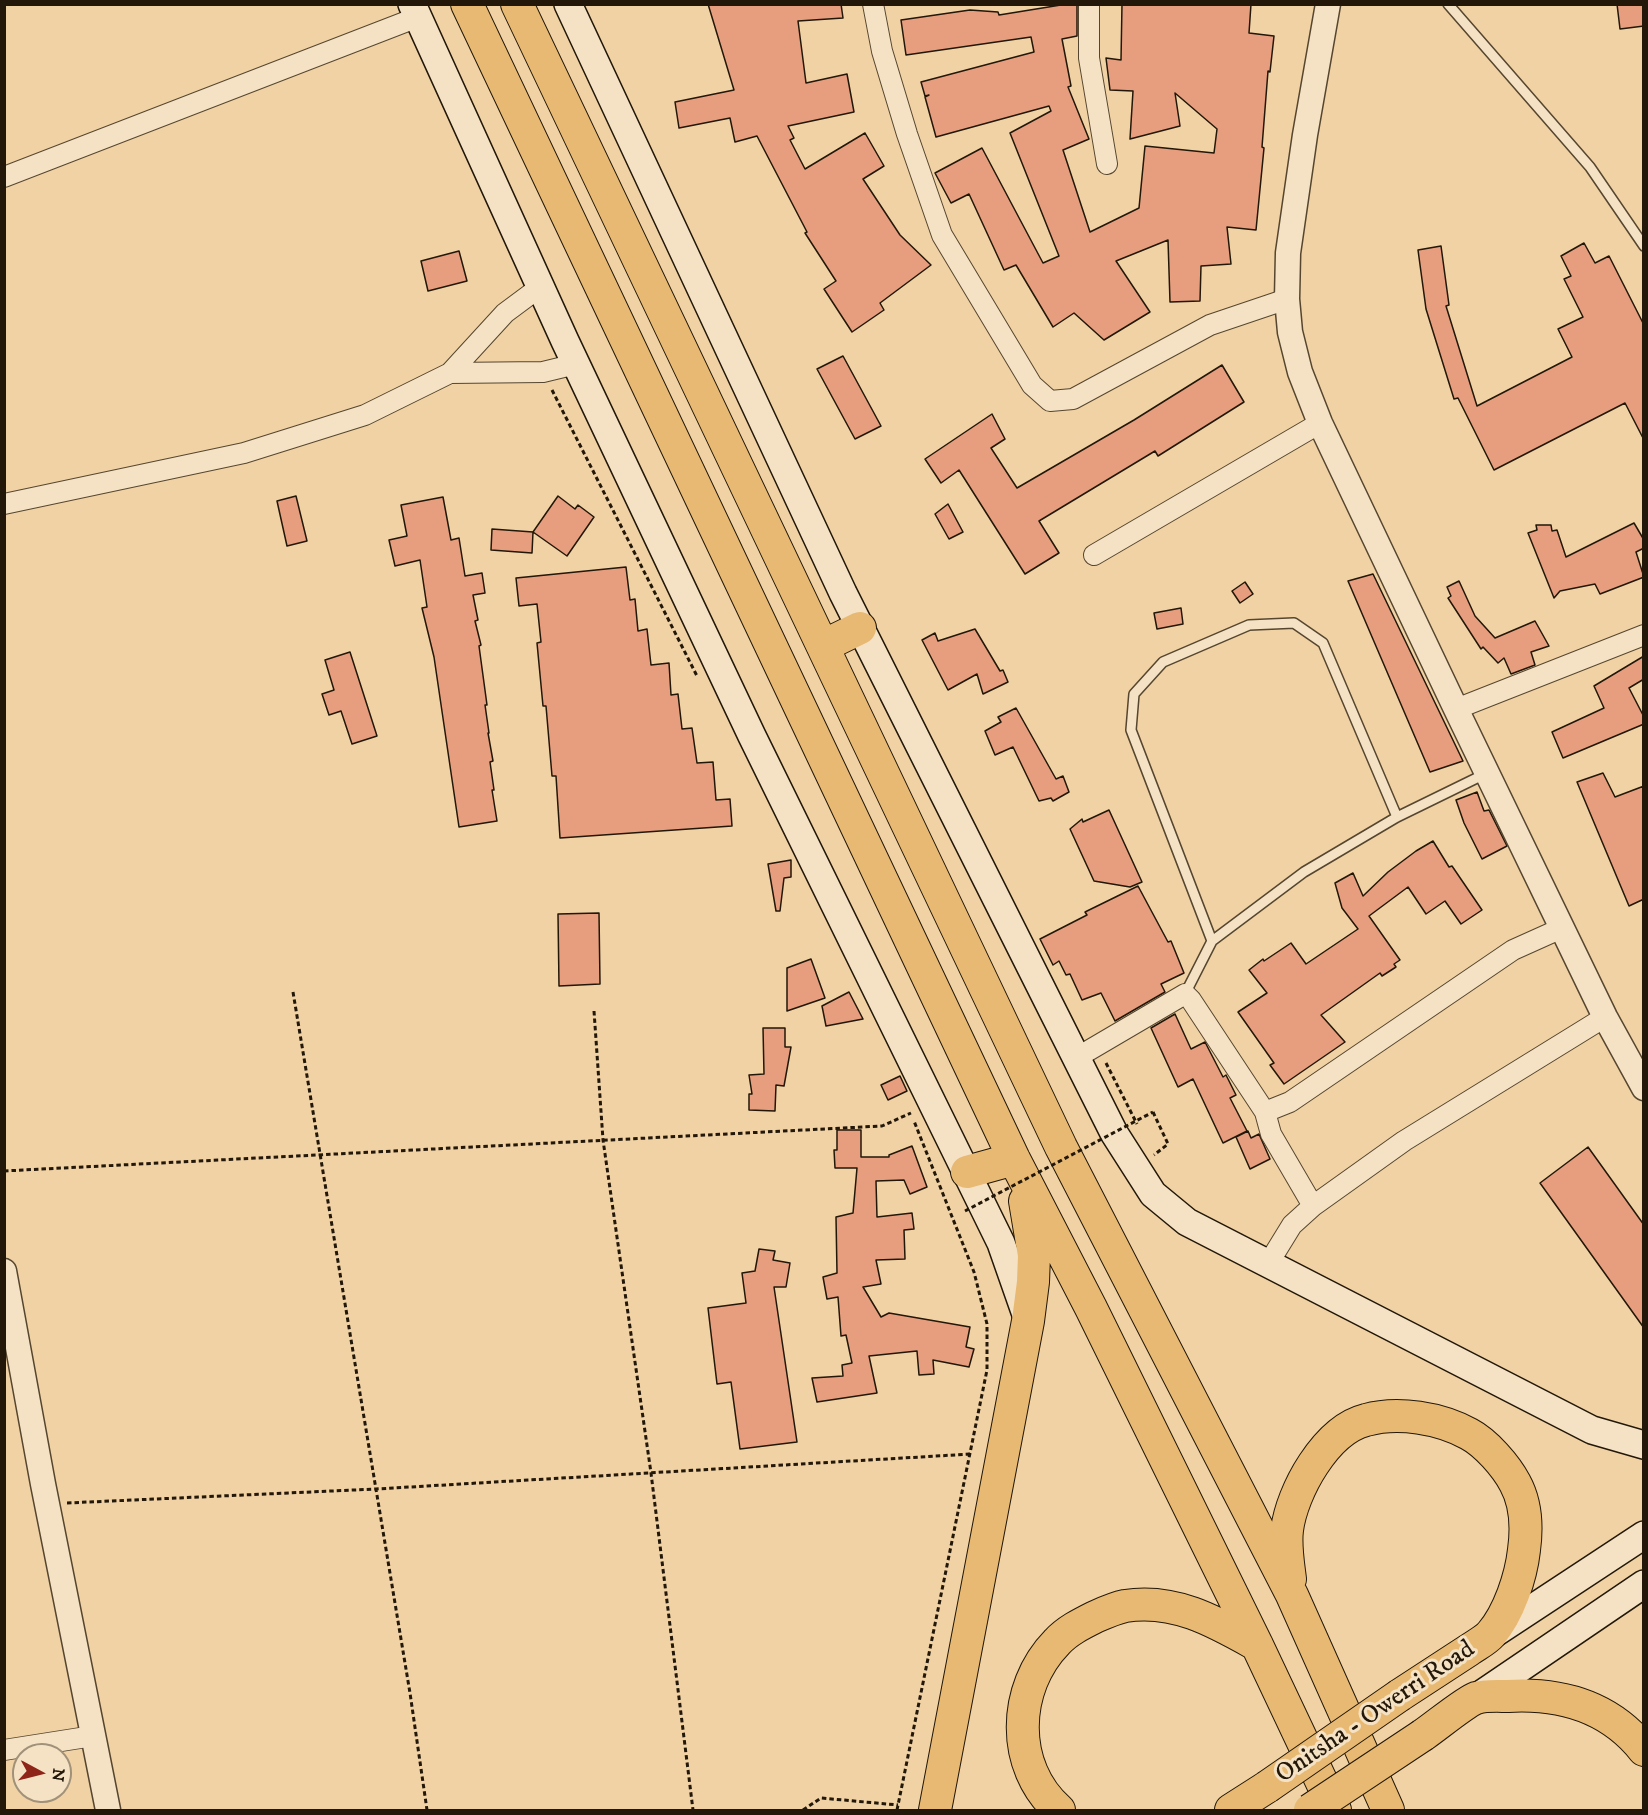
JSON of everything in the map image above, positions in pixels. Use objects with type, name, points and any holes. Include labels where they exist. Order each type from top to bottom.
[{"type":"highway","points":[[467,4],[1016,1163],[1091,1308],[1257,1645],[1335,1810]]},
{"type":"highway","points":[[517,4],[1061,1147],[1292,1595],[1388,1810]]},
{"type":"highway","points":[[823,646],[860,628]]},
{"type":"highway","points":[[967,1172],[1016,1163]]},
{"type":"highway","points":[[935,1810],[1028,1320],[1033,1282],[1034,1255],[1016,1163]]},
{"type":"highway","points":[[1292,1595],[1286,1554],[1287,1529],[1305,1476],[1327,1447],[1346,1430],[1365,1420],[1390,1416],[1414,1417],[1441,1423],[1469,1434],[1502,1465],[1516,1484],[1523,1506],[1526,1530],[1523,1557],[1512,1598],[1491,1635]]},
{"type":"highway","points":[[1059,1810],[1049,1802],[1035,1780],[1026,1757],[1022,1731],[1023,1708],[1031,1682],[1042,1659],[1057,1641],[1076,1626],[1101,1614],[1124,1606],[1149,1605],[1178,1607],[1202,1615],[1257,1645]]},
{"type":"highway","name":"Onitsha - Owerri Road","points":[[1231,1810],[1491,1635]]},
{"type":"highway","points":[[1476,1698],[1526,1695],[1575,1701],[1597,1710],[1619,1724],[1644,1750]]},
{"type":"highway","name":"Onitsha - Owerri Road","points":[[1310,1810],[1476,1698]]},
{"type":"main road","points":[[568,4],[860,628],[1086,1052],[1114,1134],[1152,1194],[1187,1222],[1592,1430],[1644,1445]]},
{"type":"main road","points":[[415,11],[540,287],[752,736],[1001,1243],[1028,1320]]},
{"type":"main road","points":[[1491,1635],[1644,1535]]},
{"type":"main road","points":[[1476,1698],[1644,1584]]},
{"type":"street","points":[[873,4],[882,51],[942,235],[1032,385],[1050,401],[1073,399],[1210,325],[1287,299]]},
{"type":"street","points":[[1089,4],[1089,58],[1107,165]]},
{"type":"street","points":[[1328,4],[1305,135],[1288,253],[1287,299],[1290,332],[1300,372],[1320,423],[1456,709],[1605,1017],[1644,1088]]},
{"type":"street","points":[[4,177],[415,11]]},
{"type":"street","points":[[4,504],[244,453],[364,415],[450,374],[505,313],[540,287]]},
{"type":"street","points":[[450,374],[543,372],[576,364]]},
{"type":"street","points":[[1094,555],[1320,423]]},
{"type":"street","points":[[1456,709],[1644,635]]},
{"type":"street","points":[[1265,1112],[1290,1102],[1513,950],[1562,928]]},
{"type":"street","points":[[1086,1052],[1185,994],[1265,1112],[1271,1134],[1313,1206]]},
{"type":"street","points":[[1268,1264],[1292,1225],[1313,1206],[1404,1141],[1605,1017]]},
{"type":"street","points":[[4,1271],[47,1504],[108,1810]]},
{"type":"street","points":[[4,1750],[93,1736]]},
{"type":"lane","points":[[1448,4],[1590,167],[1644,246]]},
{"type":"lane","points":[[1212,941],[1131,730],[1134,694],[1162,662],[1249,625],[1294,623],[1323,643],[1397,817]]},
{"type":"lane","points":[[1185,994],[1212,941],[1304,872],[1397,817],[1487,773]]},
{"type":"path","points":[[543,372],[699,680]]},
{"type":"path","points":[[293,992],[410,1693],[427,1810]]},
{"type":"path","points":[[594,1011],[603,1140],[651,1473],[693,1810]]},
{"type":"path","points":[[1086,1052],[1138,1126]]},
{"type":"path","points":[[965,1211],[1153,1112],[1168,1144],[1154,1155]]},
{"type":"path","points":[[4,1171],[882,1126],[911,1113],[974,1272],[987,1324],[987,1370],[897,1810]]},
{"type":"path","points":[[1148,1146],[1159,1162]]},
{"type":"path","points":[[47,1504],[376,1489],[971,1454]]},
{"type":"path","points":[[803,1810],[821,1798],[898,1805]]},
{"type":"building","points":[[708,4],[841,4],[843,18],[798,21],[806,83],[847,74],[854,112],[788,126],[794,138],[790,140],[805,169],[865,133],[884,166],[863,179],[900,235],[931,265],[880,303],[884,310],[852,332],[824,289],[836,281],[805,233],[807,232],[757,136],[735,142],[730,118],[679,128],[675,102],[734,90]]},
{"type":"building","points":[[1077,4],[1077,36],[1062,39],[1071,86],[1068,87],[1089,139],[1063,150],[1090,232],[1139,208],[1145,146],[1214,153],[1217,129],[1175,93],[1180,126],[1130,139],[1133,91],[1110,90],[1106,58],[1121,60],[1122,4],[1251,4],[1249,33],[1274,36],[1270,72],[1268,71],[1262,147],[1264,148],[1256,230],[1227,227],[1231,264],[1201,266],[1200,301],[1170,302],[1168,240],[1116,261],[1150,312],[1104,340],[1074,313],[1053,327],[1016,265],[1004,270],[969,194],[951,203],[935,173],[982,148],[1043,263],[1059,256],[1010,133],[1051,111],[1049,106],[936,137],[925,97],[929,95],[925,96],[921,82],[1034,52],[1031,37],[906,55],[901,20],[970,10],[998,12],[999,15]]},
{"type":"building","points":[[1617,4],[1644,4],[1644,26],[1620,29]]},
{"type":"building","points":[[1584,243],[1595,263],[1609,256],[1644,325],[1644,440],[1625,403],[1494,470],[1458,398],[1454,399],[1426,309],[1418,250],[1441,246],[1449,305],[1446,306],[1477,406],[1572,357],[1558,329],[1583,317],[1564,279],[1571,276],[1561,256]]},
{"type":"building","points":[[459,251],[467,281],[428,291],[421,261]]},
{"type":"building","points":[[843,356],[881,426],[855,439],[817,369]]},
{"type":"building","points":[[1222,365],[1244,402],[1158,456],[1155,451],[1039,521],[1059,553],[1025,574],[959,470],[941,483],[925,459],[992,414],[1005,439],[991,448],[1017,488],[1134,420]]},
{"type":"building","points":[[296,496],[307,541],[287,546],[277,501]]},
{"type":"building","points":[[558,496],[575,509],[578,505],[594,517],[567,556],[533,532]]},
{"type":"building","points":[[443,497],[451,540],[459,538],[465,576],[482,573],[485,593],[473,595],[478,620],[475,621],[481,645],[479,646],[487,705],[485,705],[493,761],[490,762],[494,790],[492,790],[497,821],[459,827],[434,657],[422,608],[427,607],[420,560],[395,566],[389,540],[407,536],[401,505]]},
{"type":"building","points":[[948,504],[963,532],[949,539],[935,514]]},
{"type":"building","points":[[1634,523],[1644,540],[1644,548],[1636,552],[1644,577],[1600,594],[1595,584],[1560,591],[1554,598],[1528,533],[1537,530],[1536,525],[1551,525],[1552,531],[1557,530],[1566,557]]},
{"type":"building","points":[[492,529],[533,532],[532,553],[491,550]]},
{"type":"building","points":[[626,567],[630,600],[635,599],[638,631],[647,629],[651,665],[669,663],[671,695],[678,694],[682,729],[692,728],[697,763],[713,762],[716,800],[730,799],[732,826],[560,838],[556,776],[552,776],[546,706],[543,706],[537,643],[541,642],[537,604],[519,606],[516,578]]},
{"type":"building","points":[[1373,574],[1463,761],[1430,772],[1348,581]]},
{"type":"building","points":[[1459,581],[1475,616],[1495,638],[1535,621],[1549,646],[1531,652],[1535,665],[1511,674],[1504,658],[1498,663],[1483,647],[1481,649],[1448,598],[1451,596],[1447,587]]},
{"type":"building","points":[[1245,582],[1253,594],[1240,603],[1232,591]]},
{"type":"building","points":[[1181,608],[1183,624],[1157,629],[1154,613]]},
{"type":"building","points":[[975,629],[1000,671],[1003,670],[1008,682],[983,694],[977,674],[948,690],[922,640],[935,633],[938,641]]},
{"type":"building","points":[[350,652],[377,736],[352,744],[341,711],[329,715],[322,694],[334,690],[325,660]]},
{"type":"building","points":[[1644,656],[1644,679],[1629,688],[1644,717],[1644,724],[1563,758],[1552,732],[1604,708],[1594,686]]},
{"type":"building","points":[[1016,708],[1056,779],[1063,776],[1069,792],[1053,801],[1051,798],[1039,801],[1013,747],[995,755],[985,731],[1001,722],[998,717]]},
{"type":"building","points":[[1603,773],[1615,797],[1644,786],[1644,899],[1629,906],[1577,782]]},
{"type":"building","points":[[1477,792],[1484,811],[1489,810],[1507,846],[1482,859],[1464,823],[1456,800]]},
{"type":"building","points":[[1109,810],[1142,882],[1130,887],[1094,881],[1070,829],[1082,819],[1083,822]]},
{"type":"building","points":[[1433,841],[1449,867],[1452,866],[1482,910],[1461,924],[1445,901],[1426,914],[1408,887],[1369,916],[1400,960],[1394,964],[1396,967],[1382,976],[1380,973],[1321,1015],[1345,1042],[1284,1084],[1270,1065],[1274,1063],[1238,1012],[1267,993],[1249,970],[1291,943],[1306,964],[1358,929],[1342,908],[1335,883],[1353,873],[1363,896],[1388,872]]},
{"type":"building","points":[[791,860],[791,877],[784,878],[780,911],[776,911],[768,864]]},
{"type":"building","points":[[1138,886],[1168,942],[1171,941],[1184,973],[1161,984],[1165,992],[1115,1021],[1101,993],[1082,1000],[1070,974],[1066,975],[1059,961],[1053,965],[1040,939],[1087,915],[1085,912]]},
{"type":"building","points":[[599,913],[600,984],[559,986],[558,914]]},
{"type":"building","points":[[811,959],[825,998],[787,1011],[787,968]]},
{"type":"building","points":[[849,992],[863,1019],[826,1026],[822,1006]]},
{"type":"building","points":[[1175,1014],[1191,1049],[1205,1042],[1223,1077],[1226,1075],[1236,1095],[1230,1098],[1247,1131],[1223,1143],[1193,1079],[1178,1087],[1151,1028]]},
{"type":"building","points":[[763,1028],[785,1028],[785,1047],[791,1047],[784,1086],[776,1085],[775,1111],[749,1110],[749,1094],[752,1094],[749,1075],[764,1074]]},
{"type":"building","points":[[900,1076],[907,1091],[888,1100],[881,1085]]},
{"type":"building","points":[[837,1130],[861,1130],[861,1157],[889,1157],[889,1155],[912,1146],[927,1187],[910,1194],[904,1180],[876,1181],[877,1217],[912,1213],[914,1229],[904,1230],[905,1259],[876,1260],[881,1284],[863,1287],[881,1317],[889,1313],[970,1327],[966,1347],[974,1349],[969,1367],[933,1360],[934,1374],[919,1375],[917,1351],[869,1356],[877,1393],[817,1402],[812,1378],[843,1376],[842,1365],[852,1363],[846,1335],[841,1336],[838,1297],[827,1299],[823,1277],[837,1273],[836,1217],[853,1213],[857,1168],[835,1168],[834,1150],[837,1150]]},
{"type":"building","points":[[1248,1131],[1251,1138],[1259,1134],[1270,1159],[1250,1169],[1236,1137]]},
{"type":"building","points":[[1588,1147],[1644,1225],[1644,1328],[1540,1183]]},
{"type":"building","points":[[759,1249],[775,1251],[773,1260],[790,1263],[786,1287],[774,1287],[797,1442],[740,1449],[731,1382],[717,1384],[708,1308],[746,1303],[742,1273],[755,1271]]}]
